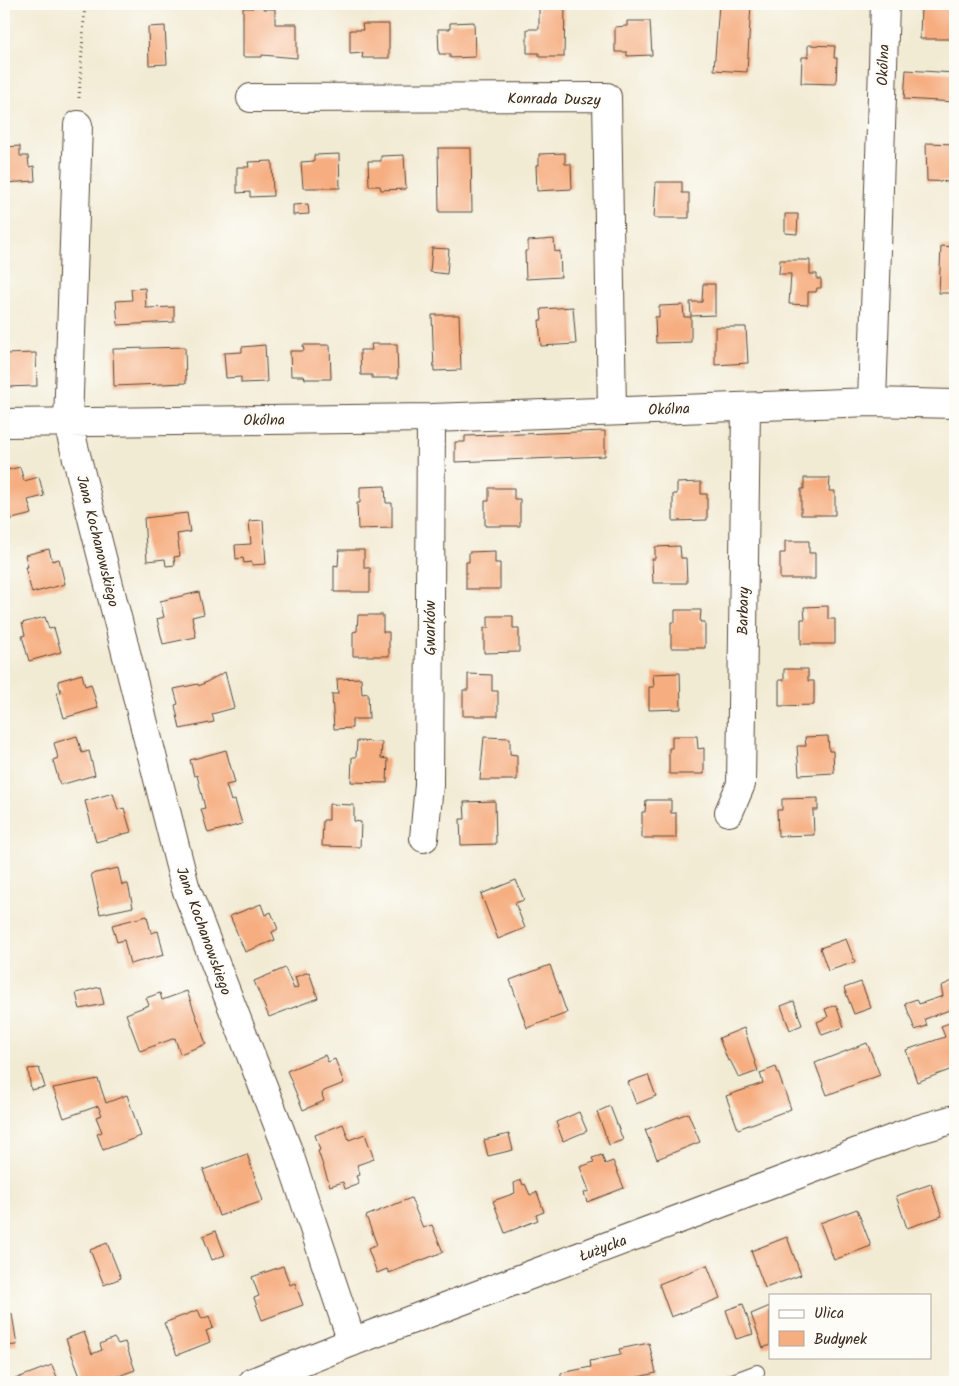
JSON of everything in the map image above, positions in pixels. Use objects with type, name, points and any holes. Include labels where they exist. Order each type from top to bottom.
[{"type":"street","name":"Okólna","points":[[4,423],[431,418],[872,402],[885,4]]},
{"type":"street","name":"Konrada Duszy","points":[[251,98],[607,97],[612,410]]},
{"type":"street","points":[[68,423],[78,125]]},
{"type":"street","points":[[872,402],[955,404]]},
{"type":"street","name":"Barbary","points":[[729,812],[741,784],[746,407]]},
{"type":"street","name":"Gwarków","points":[[424,838],[430,785],[431,418]]},
{"type":"street","name":"Jana Kochanowskiego","points":[[68,423],[185,886],[287,1148],[352,1342]]},
{"type":"street","name":"Łużycka","points":[[253,1382],[352,1342],[916,1130],[955,1118]]},
{"type":"lane","points":[[730,1382],[757,1372]]},
{"type":"path","points":[[78,125],[85,4]]},
{"type":"building","points":[[253,4],[264,4],[263,9],[275,9],[275,24],[297,24],[297,58],[262,55],[262,57],[243,57],[243,8],[253,8]]},
{"type":"building","points":[[539,4],[565,4],[564,57],[539,57],[539,53],[527,53],[527,29],[539,29]]},
{"type":"building","points":[[719,4],[751,4],[747,72],[714,70]]},
{"type":"building","points":[[790,4],[823,4],[823,6],[790,6]]},
{"type":"building","points":[[921,5],[954,6],[954,39],[920,39]]},
{"type":"building","points":[[627,21],[650,21],[652,55],[627,56],[627,52],[615,52],[615,27],[627,26]]},
{"type":"building","points":[[474,22],[475,57],[450,58],[450,54],[439,54],[438,29],[450,29],[450,23]]},
{"type":"building","points":[[362,24],[389,24],[389,58],[362,58],[363,53],[350,54],[350,30],[363,30]]},
{"type":"building","points":[[165,26],[167,64],[149,65],[148,27]]},
{"type":"building","points":[[808,45],[835,46],[834,58],[837,58],[836,84],[801,83],[802,57],[808,57]]},
{"type":"building","points":[[906,70],[955,73],[955,102],[904,99]]},
{"type":"building","points":[[926,143],[955,144],[955,182],[927,181]]},
{"type":"building","points":[[20,146],[20,156],[28,156],[29,167],[34,166],[35,181],[4,183],[4,147]]},
{"type":"building","points":[[438,148],[471,148],[472,212],[439,212]]},
{"type":"building","points":[[565,153],[565,164],[571,164],[572,189],[537,191],[536,165],[539,165],[539,154]]},
{"type":"building","points":[[339,154],[340,188],[303,188],[301,162],[314,161],[314,155]]},
{"type":"building","points":[[404,155],[406,189],[381,190],[380,186],[369,186],[368,161],[381,161],[381,156]]},
{"type":"building","points":[[272,161],[273,196],[250,197],[250,192],[237,193],[237,167],[249,167],[248,162]]},
{"type":"building","points":[[656,182],[682,182],[682,193],[689,193],[689,218],[654,218]]},
{"type":"building","points":[[308,204],[309,214],[293,215],[293,205]]},
{"type":"building","points":[[785,214],[798,214],[797,234],[785,233]]},
{"type":"building","points":[[554,239],[555,252],[560,251],[561,277],[526,279],[525,251],[528,251],[528,241]]},
{"type":"building","points":[[941,246],[955,247],[955,293],[939,293]]},
{"type":"building","points":[[432,248],[449,249],[447,274],[430,272]]},
{"type":"building","points":[[780,260],[810,260],[810,274],[817,274],[817,279],[821,279],[821,288],[817,288],[816,292],[808,292],[808,305],[789,304],[791,274],[779,274]]},
{"type":"building","points":[[703,284],[715,284],[715,315],[691,316],[690,302],[702,302]]},
{"type":"building","points":[[145,288],[146,308],[174,307],[174,322],[118,325],[116,301],[132,300],[131,289]]},
{"type":"building","points":[[683,305],[684,317],[691,317],[691,342],[656,343],[655,317],[659,317],[659,306]]},
{"type":"building","points":[[573,307],[576,344],[541,346],[539,320],[542,320],[541,309]]},
{"type":"building","points":[[432,315],[459,315],[461,370],[434,371]]},
{"type":"building","points":[[715,327],[746,327],[748,363],[715,365]]},
{"type":"building","points":[[371,344],[397,344],[398,378],[372,378],[372,375],[361,375],[360,350],[372,350]]},
{"type":"building","points":[[265,345],[267,382],[241,383],[241,377],[226,378],[224,353],[242,352],[242,347]]},
{"type":"building","points":[[303,345],[330,345],[331,379],[305,379],[304,376],[291,376],[290,351],[304,351]]},
{"type":"building","points":[[185,347],[186,383],[114,386],[113,349]]},
{"type":"building","points":[[36,353],[37,386],[4,387],[4,354]]},
{"type":"building","points":[[605,431],[605,456],[455,462],[455,442],[465,442],[465,436]]},
{"type":"building","points":[[20,467],[24,481],[39,477],[44,496],[28,500],[32,514],[4,521],[4,471]]},
{"type":"building","points":[[804,478],[830,478],[829,491],[835,491],[835,515],[801,515],[801,489],[804,489]]},
{"type":"building","points":[[701,482],[701,494],[707,494],[707,520],[673,521],[673,494],[677,494],[677,483]]},
{"type":"building","points":[[385,486],[386,503],[392,503],[392,528],[358,529],[357,503],[360,503],[360,487]]},
{"type":"building","points":[[489,488],[514,488],[514,499],[520,499],[520,526],[485,526],[485,501],[489,501]]},
{"type":"building","points":[[187,513],[190,532],[177,534],[180,556],[174,557],[175,565],[166,566],[165,559],[147,561],[144,518]]},
{"type":"building","points":[[263,520],[266,564],[252,565],[252,562],[244,563],[243,558],[236,559],[235,545],[251,544],[249,521]]},
{"type":"building","points":[[785,541],[809,541],[809,553],[815,553],[815,579],[780,579],[780,553],[785,553]]},
{"type":"building","points":[[680,546],[681,558],[686,558],[687,583],[653,583],[652,559],[655,559],[655,547]]},
{"type":"building","points":[[49,549],[52,561],[59,559],[65,584],[32,593],[25,567],[28,567],[25,555]]},
{"type":"building","points":[[339,550],[364,550],[364,568],[370,568],[370,592],[334,592],[334,565],[338,566]]},
{"type":"building","points":[[495,551],[495,563],[500,563],[500,589],[466,589],[466,562],[469,562],[469,552]]},
{"type":"building","points":[[199,592],[204,614],[192,617],[196,637],[163,644],[157,619],[164,617],[160,601]]},
{"type":"building","points":[[828,606],[828,619],[835,619],[835,644],[801,644],[801,619],[805,619],[804,607]]},
{"type":"building","points":[[675,610],[701,610],[700,622],[705,622],[705,648],[671,648],[671,622],[675,622]]},
{"type":"building","points":[[358,615],[383,615],[383,632],[389,632],[389,656],[353,656],[353,632],[357,631]]},
{"type":"building","points":[[488,616],[513,616],[513,628],[519,628],[519,652],[484,653],[484,628],[488,628]]},
{"type":"building","points":[[45,617],[49,629],[54,628],[61,652],[29,661],[22,636],[25,635],[22,623]]},
{"type":"building","points":[[784,669],[808,669],[808,681],[814,681],[814,705],[779,706],[779,680],[784,680]]},
{"type":"building","points":[[225,672],[234,708],[212,714],[214,722],[180,729],[175,705],[178,704],[174,689],[198,684],[199,686]]},
{"type":"building","points":[[680,673],[681,709],[649,710],[649,687],[654,687],[653,674]]},
{"type":"building","points":[[82,674],[85,686],[91,684],[98,708],[64,718],[57,693],[61,692],[58,681]]},
{"type":"building","points":[[468,674],[492,675],[492,691],[498,691],[498,716],[463,716],[463,690],[468,690]]},
{"type":"building","points":[[361,678],[362,694],[368,693],[369,719],[352,719],[352,728],[334,729],[332,694],[338,694],[337,679]]},
{"type":"building","points":[[77,736],[82,753],[89,751],[95,775],[60,785],[53,760],[58,758],[54,743]]},
{"type":"building","points":[[672,736],[697,736],[698,749],[704,748],[704,774],[669,774],[669,748],[672,748]]},
{"type":"building","points":[[828,736],[829,751],[833,751],[834,773],[799,775],[797,746],[806,746],[805,737]]},
{"type":"building","points":[[484,737],[510,738],[510,754],[517,755],[517,780],[480,780]]},
{"type":"building","points":[[357,741],[382,742],[381,758],[388,759],[387,783],[351,782],[352,757],[356,757]]},
{"type":"building","points":[[226,750],[235,783],[226,785],[231,801],[235,800],[242,824],[208,833],[201,809],[205,808],[197,775],[194,776],[190,760]]},
{"type":"building","points":[[113,793],[118,810],[124,808],[131,832],[96,842],[85,801]]},
{"type":"building","points":[[818,798],[818,810],[813,810],[814,835],[778,836],[777,810],[782,810],[782,799]]},
{"type":"building","points":[[646,800],[671,800],[671,813],[676,813],[676,838],[642,838],[642,812],[645,812]]},
{"type":"building","points":[[495,801],[496,844],[461,845],[460,819],[465,819],[464,802]]},
{"type":"building","points":[[329,804],[354,805],[354,821],[361,822],[360,847],[322,846],[323,820],[329,820]]},
{"type":"building","points":[[118,868],[122,885],[128,884],[133,907],[100,914],[91,874]]},
{"type":"building","points":[[516,880],[524,900],[515,903],[525,928],[498,939],[481,894]]},
{"type":"building","points":[[261,904],[265,915],[271,912],[278,929],[272,932],[275,940],[245,952],[230,916]]},
{"type":"building","points":[[147,916],[151,933],[158,931],[164,955],[130,964],[124,940],[117,942],[112,925]]},
{"type":"building","points":[[846,939],[855,962],[828,971],[820,948]]},
{"type":"building","points":[[550,965],[567,1013],[527,1028],[510,980]]},
{"type":"building","points":[[285,968],[294,989],[298,987],[295,977],[309,972],[318,998],[269,1017],[254,981]]},
{"type":"building","points":[[955,980],[955,1008],[925,1019],[927,1026],[915,1030],[905,1003],[917,999],[919,1004],[943,996],[941,986]]},
{"type":"building","points":[[861,982],[871,1008],[854,1014],[844,988]]},
{"type":"building","points":[[100,987],[104,1004],[80,1009],[76,993]]},
{"type":"building","points":[[187,991],[206,1044],[180,1054],[175,1038],[140,1051],[126,1014],[149,1005],[146,998],[160,993],[162,1000]]},
{"type":"building","points":[[794,1001],[802,1025],[790,1030],[781,1006]]},
{"type":"building","points":[[836,1005],[844,1027],[822,1035],[817,1022],[828,1017],[825,1009]]},
{"type":"building","points":[[955,1021],[955,1068],[917,1082],[906,1050],[945,1037],[941,1026]]},
{"type":"building","points":[[744,1028],[758,1071],[739,1078],[730,1060],[728,1061],[719,1038]]},
{"type":"building","points":[[867,1043],[880,1075],[827,1095],[815,1063]]},
{"type":"building","points":[[325,1055],[328,1062],[335,1059],[344,1083],[324,1091],[322,1094],[324,1101],[303,1110],[287,1071]]},
{"type":"building","points":[[776,1067],[791,1109],[738,1129],[726,1096],[763,1083],[760,1073]]},
{"type":"building","points":[[39,1068],[45,1087],[31,1090],[28,1069]]},
{"type":"building","points":[[648,1075],[656,1096],[636,1104],[628,1082]]},
{"type":"building","points":[[98,1079],[106,1103],[127,1095],[141,1136],[103,1150],[97,1134],[102,1132],[96,1117],[102,1115],[98,1106],[64,1118],[53,1088]]},
{"type":"building","points":[[610,1106],[623,1140],[609,1145],[597,1112]]},
{"type":"building","points":[[579,1112],[587,1131],[563,1141],[556,1122]]},
{"type":"building","points":[[688,1113],[700,1142],[657,1159],[645,1130]]},
{"type":"building","points":[[343,1124],[349,1140],[365,1134],[374,1159],[357,1165],[360,1175],[356,1176],[359,1184],[345,1189],[343,1182],[330,1186],[318,1151],[320,1150],[315,1135]]},
{"type":"building","points":[[509,1134],[513,1150],[488,1156],[484,1140]]},
{"type":"building","points":[[247,1154],[263,1201],[219,1216],[203,1170]]},
{"type":"building","points":[[602,1155],[605,1164],[613,1161],[624,1188],[587,1202],[584,1193],[589,1191],[580,1167],[594,1162],[592,1158]]},
{"type":"building","points":[[521,1180],[530,1195],[537,1192],[544,1212],[536,1215],[538,1220],[505,1233],[493,1201],[515,1193],[514,1183]]},
{"type":"building","points":[[931,1184],[942,1216],[907,1228],[896,1196]]},
{"type":"building","points":[[411,1198],[423,1228],[432,1225],[443,1252],[389,1273],[387,1269],[377,1273],[368,1249],[377,1245],[366,1216]]},
{"type":"building","points":[[857,1209],[871,1246],[834,1260],[820,1223]]},
{"type":"building","points":[[216,1231],[225,1255],[212,1260],[203,1236]]},
{"type":"building","points":[[787,1237],[801,1275],[765,1288],[751,1251]]},
{"type":"building","points":[[107,1243],[121,1278],[104,1285],[90,1250]]},
{"type":"building","points":[[707,1265],[720,1298],[671,1317],[659,1284]]},
{"type":"building","points":[[283,1266],[290,1285],[295,1283],[303,1305],[262,1320],[254,1298],[259,1296],[252,1277]]},
{"type":"building","points":[[743,1304],[753,1334],[736,1339],[726,1310]]},
{"type":"building","points":[[769,1306],[769,1345],[763,1348],[751,1314]]},
{"type":"building","points":[[198,1310],[202,1319],[209,1316],[213,1328],[206,1331],[210,1342],[177,1355],[164,1323]]},
{"type":"building","points":[[12,1314],[17,1345],[4,1346],[4,1315]]},
{"type":"building","points":[[84,1332],[92,1354],[102,1350],[100,1344],[114,1338],[118,1344],[125,1342],[135,1370],[102,1382],[82,1382],[66,1339]]},
{"type":"building","points":[[649,1343],[656,1373],[634,1378],[635,1382],[538,1382],[561,1377],[561,1373],[591,1367],[590,1361],[621,1355],[619,1349]]},
{"type":"building","points":[[52,1365],[59,1382],[16,1382],[15,1379]]}]
